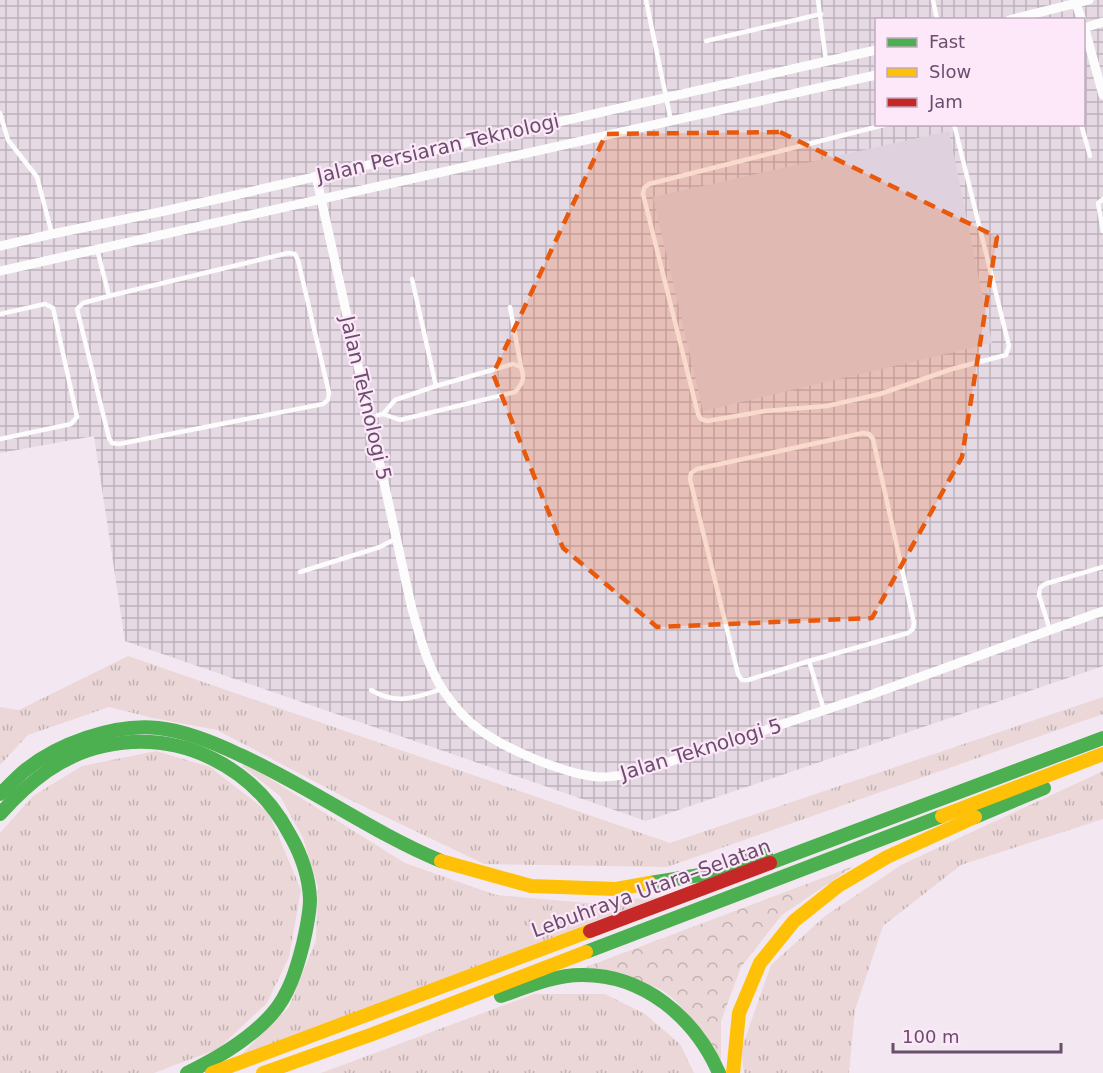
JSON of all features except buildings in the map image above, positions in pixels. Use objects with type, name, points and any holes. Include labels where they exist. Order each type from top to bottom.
[{"type":"highway","points":[[0,794],[24,771],[93,734],[126,729],[158,728],[196,737],[264,765],[410,848],[451,865],[531,886],[616,889],[658,883],[700,875],[802,844],[857,832]]},
{"type":"highway","name":"Lebuhraya Utara–Selatan","points":[[212,1073],[1103,738]]},
{"type":"highway","points":[[0,814],[39,775],[67,759],[96,747],[130,742],[161,741],[191,748],[220,760],[244,775],[264,795],[279,815],[294,840],[304,868],[310,898],[300,957],[290,983],[273,1012],[230,1051],[187,1073]]},
{"type":"highway","name":"Lebuhraya Utara–Selatan","points":[[263,1073],[373,1034],[1103,754]]},
{"type":"highway","points":[[733,1073],[737,1022],[749,984],[770,947],[804,912],[829,891],[886,857],[1103,764]]},
{"type":"highway","points":[[373,1034],[561,978],[582,975],[604,976],[639,987],[658,998],[685,1019],[710,1051],[719,1073]]},
{"type":"street","points":[[1017,18],[1089,0]]},
{"type":"street","points":[[1077,3],[1081,18]]},
{"type":"street","points":[[1085,27],[1103,22]]},
{"type":"street","points":[[1085,31],[1103,95]]},
{"type":"street","name":"Jalan Persiaran Teknologi","points":[[0,246],[875,50]]},
{"type":"street","name":"Jalan Persiaran Teknologi","points":[[0,271],[875,75]]},
{"type":"street","name":"Jalan Teknologi 5","points":[[316,176],[424,650],[442,689],[467,719],[494,739],[566,771],[601,778],[639,772],[825,711],[1103,611]]},
{"type":"lane","points":[[645,0],[672,122]]},
{"type":"lane","points":[[818,0],[826,61]]},
{"type":"lane","points":[[933,0],[937,18]]},
{"type":"lane","points":[[706,41],[821,14]]},
{"type":"lane","points":[[0,113],[8,140],[37,177],[52,234]]},
{"type":"lane","points":[[880,126],[649,184],[644,188],[643,194],[701,419],[707,421],[765,411],[827,406],[880,394],[952,369],[1008,353],[1009,346],[954,126]]},
{"type":"lane","points":[[1082,126],[1090,156]]},
{"type":"lane","points":[[1103,200],[1098,203],[1103,231]]},
{"type":"lane","points":[[97,249],[109,296]]},
{"type":"lane","points":[[288,253],[295,254],[329,393],[328,400],[323,404],[118,444],[112,443],[77,309],[83,303],[109,296],[288,253]]},
{"type":"lane","points":[[412,279],[436,386]]},
{"type":"lane","points":[[0,314],[45,304],[53,308],[77,417],[70,424],[0,439]]},
{"type":"lane","points":[[370,417],[383,414],[400,420],[516,392],[523,384],[524,375],[510,307]]},
{"type":"lane","points":[[383,414],[394,400],[513,364],[521,367]]},
{"type":"lane","points":[[866,433],[873,439],[914,626],[908,633],[809,661],[748,680],[739,678],[690,476],[697,469],[866,433]]},
{"type":"lane","points":[[300,572],[380,547],[397,538]]},
{"type":"lane","points":[[1050,630],[1039,595],[1042,586],[1103,567]]},
{"type":"lane","points":[[809,661],[825,711]]},
{"type":"lane","points":[[371,690],[381,696],[397,700],[442,689]]},
{"type":"highlighted area","points":[[780,132],[997,237],[962,457],[872,618],[657,627],[563,548],[493,374],[606,134]]},
{"type":"shaded area","points":[[0,0],[1103,0],[1103,666],[646,821],[125,641],[94,436],[0,453]]},
{"type":"green space","points":[[128,656],[670,843],[1103,697],[1103,714],[667,867],[484,864],[342,796],[217,730],[109,707],[28,735],[0,765],[0,707],[19,710]]},
{"type":"green space","points":[[156,751],[210,767],[269,813],[301,890],[289,957],[267,1003],[218,1049],[154,1073],[0,1073],[0,833],[33,796],[82,766]]},
{"type":"green space","points":[[245,763],[405,863],[496,895],[587,903],[659,897],[239,1057],[289,1007],[316,940],[318,887],[303,838],[280,796],[242,766]]},
{"type":"green space","points":[[1103,771],[1103,819],[961,865],[883,926],[855,1010],[849,1073],[744,1073],[741,1050],[771,965],[825,916],[901,865]]},
{"type":"green space","points":[[854,866],[782,915],[741,967],[721,1021],[721,1073],[689,1017],[663,991],[633,979],[578,970]]},
{"type":"green space","points":[[534,994],[605,994],[645,1014],[680,1044],[694,1073],[321,1073]]},
{"type":"traffic: fast","points":[[0,794],[23,772],[69,744],[105,732],[141,727],[158,728],[210,742],[266,767],[390,837],[441,861]]},
{"type":"traffic: fast","points":[[770,863],[1103,738]]},
{"type":"traffic: fast","points":[[0,814],[22,791],[60,763],[88,750],[133,742],[160,743],[187,749],[212,759],[236,772],[257,790],[275,811],[298,850],[309,891],[308,922],[295,972],[278,1007],[263,1023],[233,1048],[187,1073]]},
{"type":"traffic: fast","points":[[975,817],[1044,788]]},
{"type":"traffic: fast","points":[[586,952],[942,816]]},
{"type":"traffic: fast","points":[[650,883],[700,875],[766,855]]},
{"type":"traffic: fast","points":[[501,996],[561,977],[581,975],[626,982],[665,1003],[681,1018],[696,1034],[719,1073]]},
{"type":"traffic: slow","points":[[942,816],[1103,754]]},
{"type":"traffic: slow","points":[[733,1073],[739,1013],[760,963],[794,921],[838,886],[887,857],[975,817]]},
{"type":"traffic: slow","points":[[441,861],[531,886],[616,889],[650,883]]},
{"type":"traffic: slow","points":[[212,1073],[590,931]]},
{"type":"traffic: slow","points":[[263,1073],[373,1034],[586,952]]},
{"type":"traffic: jam","points":[[590,931],[770,863]]}]
